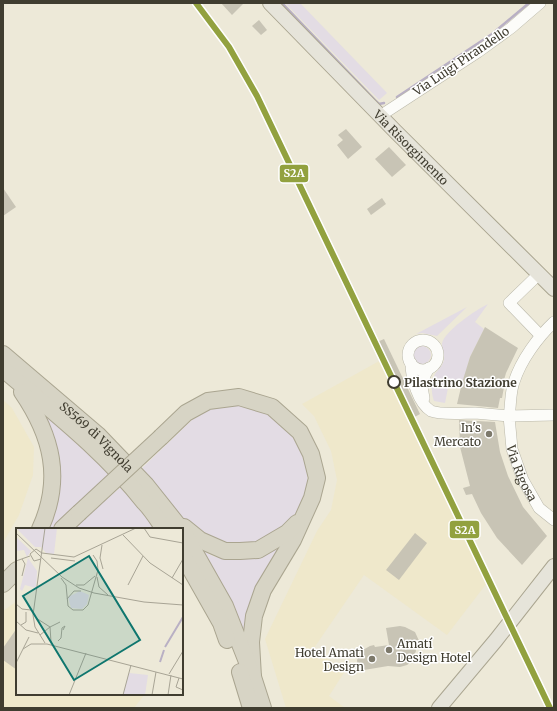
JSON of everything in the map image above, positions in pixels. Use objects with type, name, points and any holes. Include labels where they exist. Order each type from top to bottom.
[{"type":"highway","name":"SS569 di Vignola","points":[[3,354],[98,435],[146,485],[176,528]]},
{"type":"highway","name":"SS569 di Vignola","points":[[7,372],[68,424],[106,460],[144,501],[176,528]]},
{"type":"highway","points":[[7,372],[39,418],[47,439],[51,456],[52,478],[50,502],[40,528]]},
{"type":"highway","points":[[63,528],[186,413],[208,401],[239,397],[272,407],[300,432],[311,454],[317,478],[312,498],[293,540],[263,590],[254,616],[251,642],[253,677]]},
{"type":"highway","points":[[183,532],[225,551],[258,550],[287,533],[303,518]]},
{"type":"highway","name":"SS569 di Vignola","points":[[183,539],[225,606],[253,677],[263,708]]},
{"type":"highway","points":[[183,556],[220,623],[242,679],[251,708]]},
{"type":"highway","points":[[3,584],[16,571]]},
{"type":"highway","points":[[183,576],[188,580],[220,623]]},
{"type":"main road","name":"Via Risorgimento","points":[[270,3],[380,116],[554,289]]},
{"type":"main road","points":[[442,705],[496,640],[554,566]]},
{"type":"street","name":"Via Luigi Pirandello","points":[[380,116],[478,52],[540,3]]},
{"type":"street","points":[[539,274],[509,303],[540,335]]},
{"type":"street","name":"Via Rigosa","points":[[554,322],[540,335],[527,355],[514,382],[509,416],[512,449],[523,480],[539,508],[554,520]]},
{"type":"street","points":[[427,406],[422,390],[422,384],[425,374],[435,363],[437,354],[434,346],[427,341],[418,341],[411,346],[408,355],[411,363],[411,373],[418,394],[427,406],[431,410],[439,413],[476,413],[509,416],[554,415]]},
{"type":"street","points":[[411,363],[419,369],[429,368]]},
{"type":"shaded area","points":[[285,3],[300,3],[387,93],[379,100]]},
{"type":"shaded area","points":[[488,304],[475,322],[484,329],[470,357],[462,385],[449,383],[445,403],[434,401],[432,384],[435,374],[443,362],[444,357],[442,344],[444,339],[448,333],[461,321]]},
{"type":"shaded area","points":[[467,307],[437,336],[422,333],[416,334]]},
{"type":"shaded area","points":[[422,346],[428,349],[431,355],[428,361],[422,364],[416,361],[413,355],[416,349]]},
{"type":"shaded area","points":[[381,360],[427,449],[490,579],[447,635],[364,575],[314,648],[345,671],[329,696],[345,708],[286,708],[265,639],[317,531],[331,510],[337,480],[331,451],[314,416],[302,404]]},
{"type":"shaded area","points":[[3,400],[12,408],[34,447],[33,475],[19,515],[3,543]]},
{"type":"shaded area","points":[[240,404],[269,412],[292,431],[306,457],[308,486],[298,514],[283,532],[255,545],[230,547],[190,527],[141,469],[192,420],[213,407]]},
{"type":"shaded area","points":[[38,407],[110,473],[53,528],[47,528],[56,493]]},
{"type":"shaded area","points":[[122,486],[156,528],[73,528]]},
{"type":"shaded area","points":[[289,538],[249,644],[199,549],[215,557],[238,559],[266,555]]},
{"type":"shaded area","points":[[16,602],[16,695],[144,695],[134,708],[3,708],[3,611]]},
{"type":"building","points":[[221,3],[244,3],[232,15]]},
{"type":"building","points":[[259,20],[267,30],[261,35],[252,26]]},
{"type":"building","points":[[346,129],[362,147],[348,159],[337,145],[343,140],[338,135]]},
{"type":"building","points":[[389,147],[406,165],[392,177],[375,159]]},
{"type":"building","points":[[3,188],[16,207],[3,216]]},
{"type":"building","points":[[382,198],[386,204],[371,215],[367,209]]},
{"type":"building","points":[[485,327],[518,348],[506,373],[502,387],[504,387],[502,398],[500,398],[498,408],[457,404],[470,357]]},
{"type":"building","points":[[384,339],[420,414],[413,418],[375,343]]},
{"type":"building","points":[[459,420],[495,422],[500,452],[508,476],[523,507],[547,536],[522,565],[497,538],[481,513],[472,494],[466,495],[463,488],[470,486],[460,447]]},
{"type":"building","points":[[415,533],[427,543],[399,580],[386,570]]},
{"type":"building","name":"Amatí Design Hotel","points":[[400,626],[415,632],[420,643],[414,644],[416,651],[411,662],[400,667],[388,666],[358,671],[357,660],[361,651],[374,645],[375,647],[389,645],[386,628]]},
{"type":"building","points":[[16,629],[16,669],[3,660],[3,648]]},
{"type":"waterway","points":[[282,3],[379,104],[384,103]]},
{"type":"waterway","points":[[397,97],[492,34],[529,3]]},
{"type":"transit line","name":"S2A","points":[[196,3],[229,47],[257,96],[550,708]]},
{"type":"place","name":"Pilastrino Stazione","points":[[394,382]]},
{"type":"place","name":"In's Mercato","points":[[489,434]]},
{"type":"place","name":"Amatí Design Hotel","points":[[389,650]]},
{"type":"place","name":"Hotel Amatì Design","points":[[372,659]]}]
